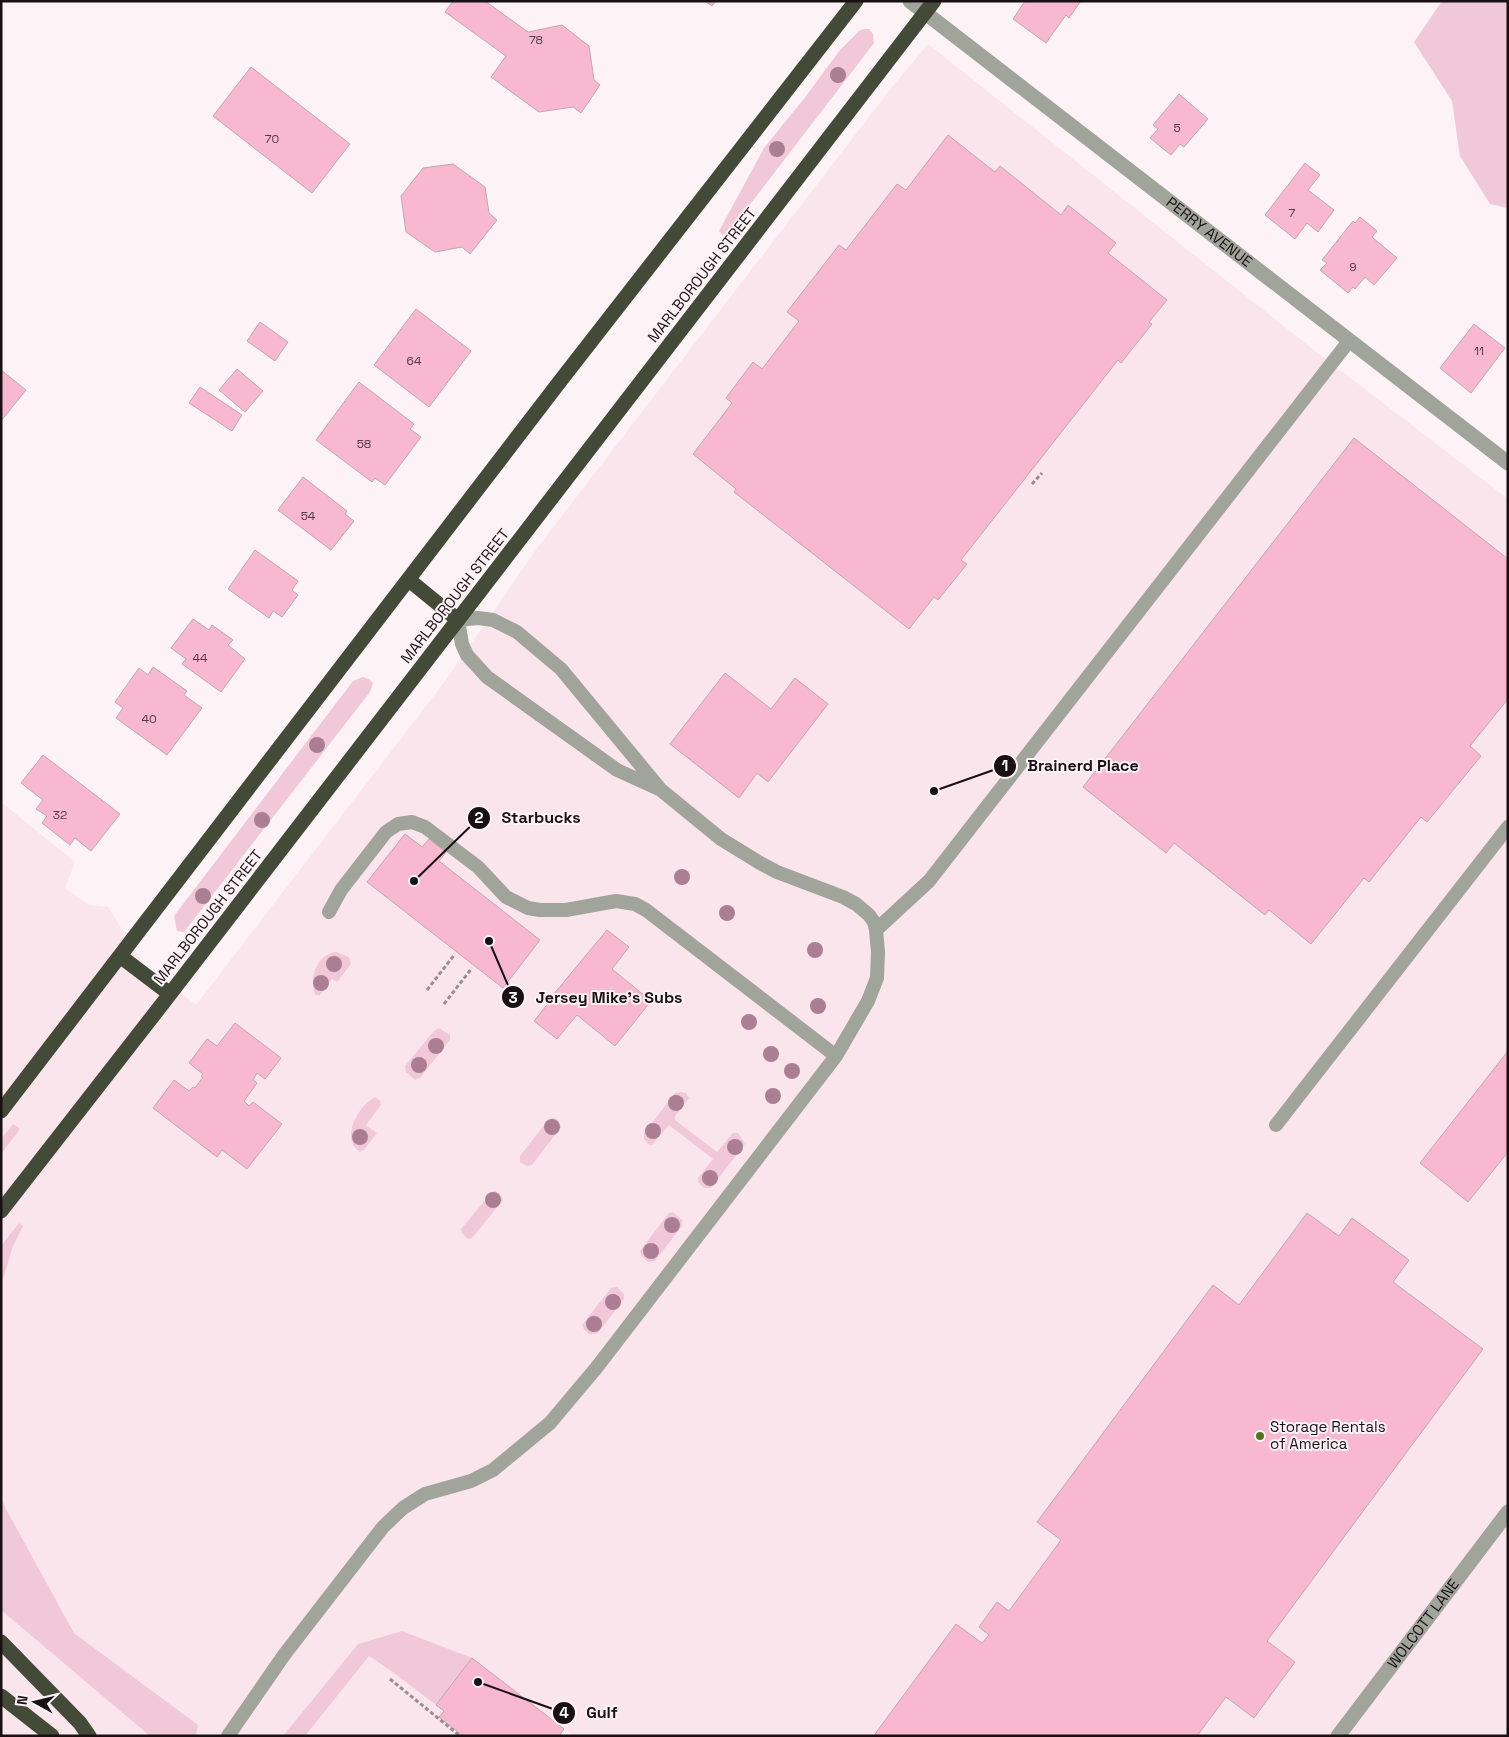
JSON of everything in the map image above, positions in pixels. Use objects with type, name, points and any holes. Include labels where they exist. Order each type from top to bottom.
[{"type":"highway","points":[[1,1111],[573,365],[856,1]]},
{"type":"highway","name":"MARLBOROUGH STREET","points":[[1,1211],[929,7]]},
{"type":"highway","points":[[408,580],[458,620]]},
{"type":"highway","points":[[120,956],[170,994]]},
{"type":"highway","points":[[1,1642],[80,1723],[88,1736]]},
{"type":"highway","points":[[1,1696],[52,1736]]},
{"type":"street","name":"PERRY AVENUE","points":[[910,1],[929,7],[1349,341],[1508,463]]},
{"type":"street","name":"WOLCOTT LANE","points":[[1338,1736],[1508,1512]]},
{"type":"lane","points":[[876,930],[929,881],[1349,341]]},
{"type":"lane","points":[[228,1736],[284,1655],[383,1526],[403,1508],[425,1494],[471,1480],[493,1470],[550,1423],[598,1367],[836,1056],[868,1001],[877,978],[878,952],[876,930],[874,922],[869,915],[856,904],[843,897],[777,872],[721,839],[661,790],[561,669],[517,632],[493,620],[478,618],[458,620],[462,644],[467,655],[488,677],[617,770],[661,790]]},
{"type":"lane","points":[[329,912],[341,890],[386,832],[398,824],[412,822],[425,827],[478,867],[506,897],[528,908],[566,910],[616,901],[635,904],[646,910],[836,1056]]},
{"type":"lane","points":[[1276,1125],[1508,827]]},
{"type":"path","points":[[1032,484],[1042,472]]},
{"type":"path","points":[[428,990],[455,954]]},
{"type":"path","points":[[444,1004],[472,968]]},
{"type":"path","points":[[390,1679],[460,1736]]},
{"type":"shaded area","points":[[1442,1],[1508,1],[1508,208],[1490,204],[1460,156],[1452,101],[1414,42]]},
{"type":"shaded area","points":[[869,29],[873,34],[874,43],[725,237],[719,231],[764,148],[840,50],[859,31]]},
{"type":"shaded area","points":[[928,44],[1305,343],[1508,499],[1508,1736],[573,1736],[564,1729],[559,1736],[1,1736],[1,802],[75,862],[65,888],[89,905],[108,907],[143,963],[196,1005],[446,680],[538,547],[892,87]]},
{"type":"shaded area","points":[[363,677],[373,683],[370,692],[184,932],[177,931],[174,916],[353,681]]},
{"type":"shaded area","points":[[336,952],[349,957],[351,964],[337,982],[332,979],[320,995],[315,995],[313,982],[316,968],[323,958]]},
{"type":"shaded area","points":[[439,1028],[450,1035],[450,1040],[420,1078],[415,1080],[406,1072],[405,1066],[434,1031]]},
{"type":"shaded area","points":[[675,1093],[686,1093],[689,1098],[675,1116],[675,1120],[717,1152],[733,1133],[738,1133],[745,1144],[711,1188],[704,1188],[698,1182],[698,1178],[713,1159],[669,1125],[652,1145],[648,1144],[644,1139],[644,1133]]},
{"type":"shaded area","points":[[375,1097],[380,1101],[381,1105],[366,1125],[377,1133],[364,1150],[360,1152],[354,1146],[351,1139],[351,1131],[358,1114]]},
{"type":"shaded area","points":[[552,1118],[557,1119],[561,1127],[532,1165],[527,1166],[520,1162],[520,1156],[548,1120]]},
{"type":"shaded area","points":[[13,1124],[20,1129],[1,1154],[1,1139]]},
{"type":"shaded area","points":[[495,1191],[500,1194],[503,1200],[472,1238],[468,1239],[461,1229],[492,1192]]},
{"type":"shaded area","points":[[673,1212],[682,1220],[682,1226],[655,1261],[648,1262],[641,1255],[640,1251],[669,1213]]},
{"type":"shaded area","points":[[19,1223],[23,1226],[13,1246],[1,1286],[1,1246]]},
{"type":"shaded area","points":[[617,1287],[624,1294],[624,1299],[598,1333],[589,1334],[582,1325],[611,1288]]},
{"type":"shaded area","points":[[1,1498],[74,1633],[198,1725],[196,1736],[150,1736],[1,1610]]},
{"type":"shaded area","points":[[402,1631],[472,1658],[436,1705],[369,1656],[305,1736],[283,1736],[358,1644]]},
{"type":"building","points":[[453,1],[485,1],[528,32],[562,25],[589,46],[594,80],[600,85],[581,113],[573,107],[539,112],[491,77],[506,56],[445,12]]},
{"type":"building","points":[[705,1],[716,1],[712,6]]},
{"type":"building","points":[[1025,1],[1081,1],[1069,18],[1066,15],[1046,43],[1013,19]]},
{"type":"building","points":[[251,67],[350,144],[312,193],[213,116]]},
{"type":"building","points":[[1179,94],[1208,119],[1184,147],[1180,144],[1171,155],[1150,138],[1158,129],[1153,125]]},
{"type":"building","points":[[948,135],[995,172],[1000,166],[1061,215],[1068,205],[1116,243],[1108,253],[1167,300],[1149,322],[1152,324],[1121,363],[1118,360],[961,560],[967,564],[938,600],[934,597],[909,629],[734,492],[736,489],[693,454],[732,403],[726,398],[753,362],[762,369],[799,321],[787,312],[839,245],[846,250],[897,184],[906,190]]},
{"type":"building","points":[[1305,163],[1320,175],[1308,190],[1334,210],[1318,232],[1307,223],[1295,239],[1265,215]]},
{"type":"building","points":[[453,164],[485,187],[489,213],[497,220],[470,254],[462,247],[435,252],[406,232],[401,196],[423,168]]},
{"type":"building","points":[[1360,217],[1377,231],[1372,237],[1397,258],[1374,285],[1365,277],[1355,289],[1353,287],[1348,293],[1320,270],[1327,263],[1322,260],[1353,221],[1355,223]]},
{"type":"building","points":[[416,309],[471,351],[429,407],[374,365]]},
{"type":"building","points":[[260,322],[288,342],[275,361],[247,341]]},
{"type":"building","points":[[1474,324],[1505,348],[1471,393],[1440,368]]},
{"type":"building","points":[[237,369],[263,391],[245,412],[219,390]]},
{"type":"building","points":[[1,370],[26,390],[1,421]]},
{"type":"building","points":[[359,382],[414,424],[410,429],[421,437],[385,485],[375,478],[372,482],[316,440]]},
{"type":"building","points":[[200,387],[242,415],[232,431],[189,403]]},
{"type":"building","points":[[1354,438],[1508,559],[1508,699],[1470,746],[1481,756],[1427,822],[1421,817],[1369,882],[1364,878],[1311,944],[1269,910],[1265,915],[1174,843],[1166,853],[1083,787]]},
{"type":"building","points":[[303,477],[347,511],[345,514],[354,521],[331,550],[278,510]]},
{"type":"building","points":[[255,550],[298,581],[292,590],[298,595],[282,617],[273,611],[269,618],[228,589]]},
{"type":"building","points":[[193,619],[209,630],[212,625],[233,640],[228,645],[245,659],[221,692],[182,664],[186,659],[171,648]]},
{"type":"building","points":[[153,667],[187,691],[184,695],[202,708],[167,755],[116,718],[123,708],[115,702],[139,668],[148,675]]},
{"type":"building","points":[[725,673],[771,709],[795,678],[828,704],[768,782],[757,773],[739,798],[670,744]]},
{"type":"building","points":[[43,755],[120,814],[91,851],[75,838],[70,845],[42,823],[47,816],[36,809],[43,800],[21,783]]},
{"type":"building","points":[[405,834],[422,847],[429,839],[446,852],[439,861],[540,940],[503,988],[367,882]]},
{"type":"building","points":[[607,930],[629,947],[612,969],[651,1001],[615,1046],[577,1015],[557,1039],[534,1021]]},
{"type":"building","points":[[235,1023],[281,1058],[265,1079],[257,1073],[253,1080],[257,1083],[244,1101],[249,1106],[253,1102],[282,1124],[247,1169],[222,1150],[217,1157],[153,1108],[174,1080],[189,1091],[193,1087],[195,1088],[203,1074],[189,1063],[207,1039],[217,1046]]},
{"type":"building","points":[[1508,1051],[1508,1152],[1468,1202],[1420,1163]]},
{"type":"building","name":"Storage Rentals of America","points":[[1307,1213],[1339,1236],[1352,1218],[1409,1260],[1393,1282],[1483,1349],[1267,1641],[1295,1662],[1254,1718],[1226,1697],[1197,1736],[878,1736],[875,1734],[956,1624],[982,1643],[989,1635],[979,1627],[997,1602],[1009,1611],[1061,1540],[1037,1522],[1213,1285],[1239,1305]]},
{"type":"building","points":[[472,1658],[564,1729],[559,1736],[463,1736],[439,1717],[444,1711],[436,1705]]},
{"type":"place","name":"Brainerd Place","points":[[934,791]]},
{"type":"place","name":"Starbucks","points":[[414,881]]},
{"type":"place","name":"Jersey Mike's Subs","points":[[489,941]]},
{"type":"place","name":"Storage Rentals of America","points":[[1260,1436]]},
{"type":"place","name":"Gulf","points":[[478,1682]]}]
